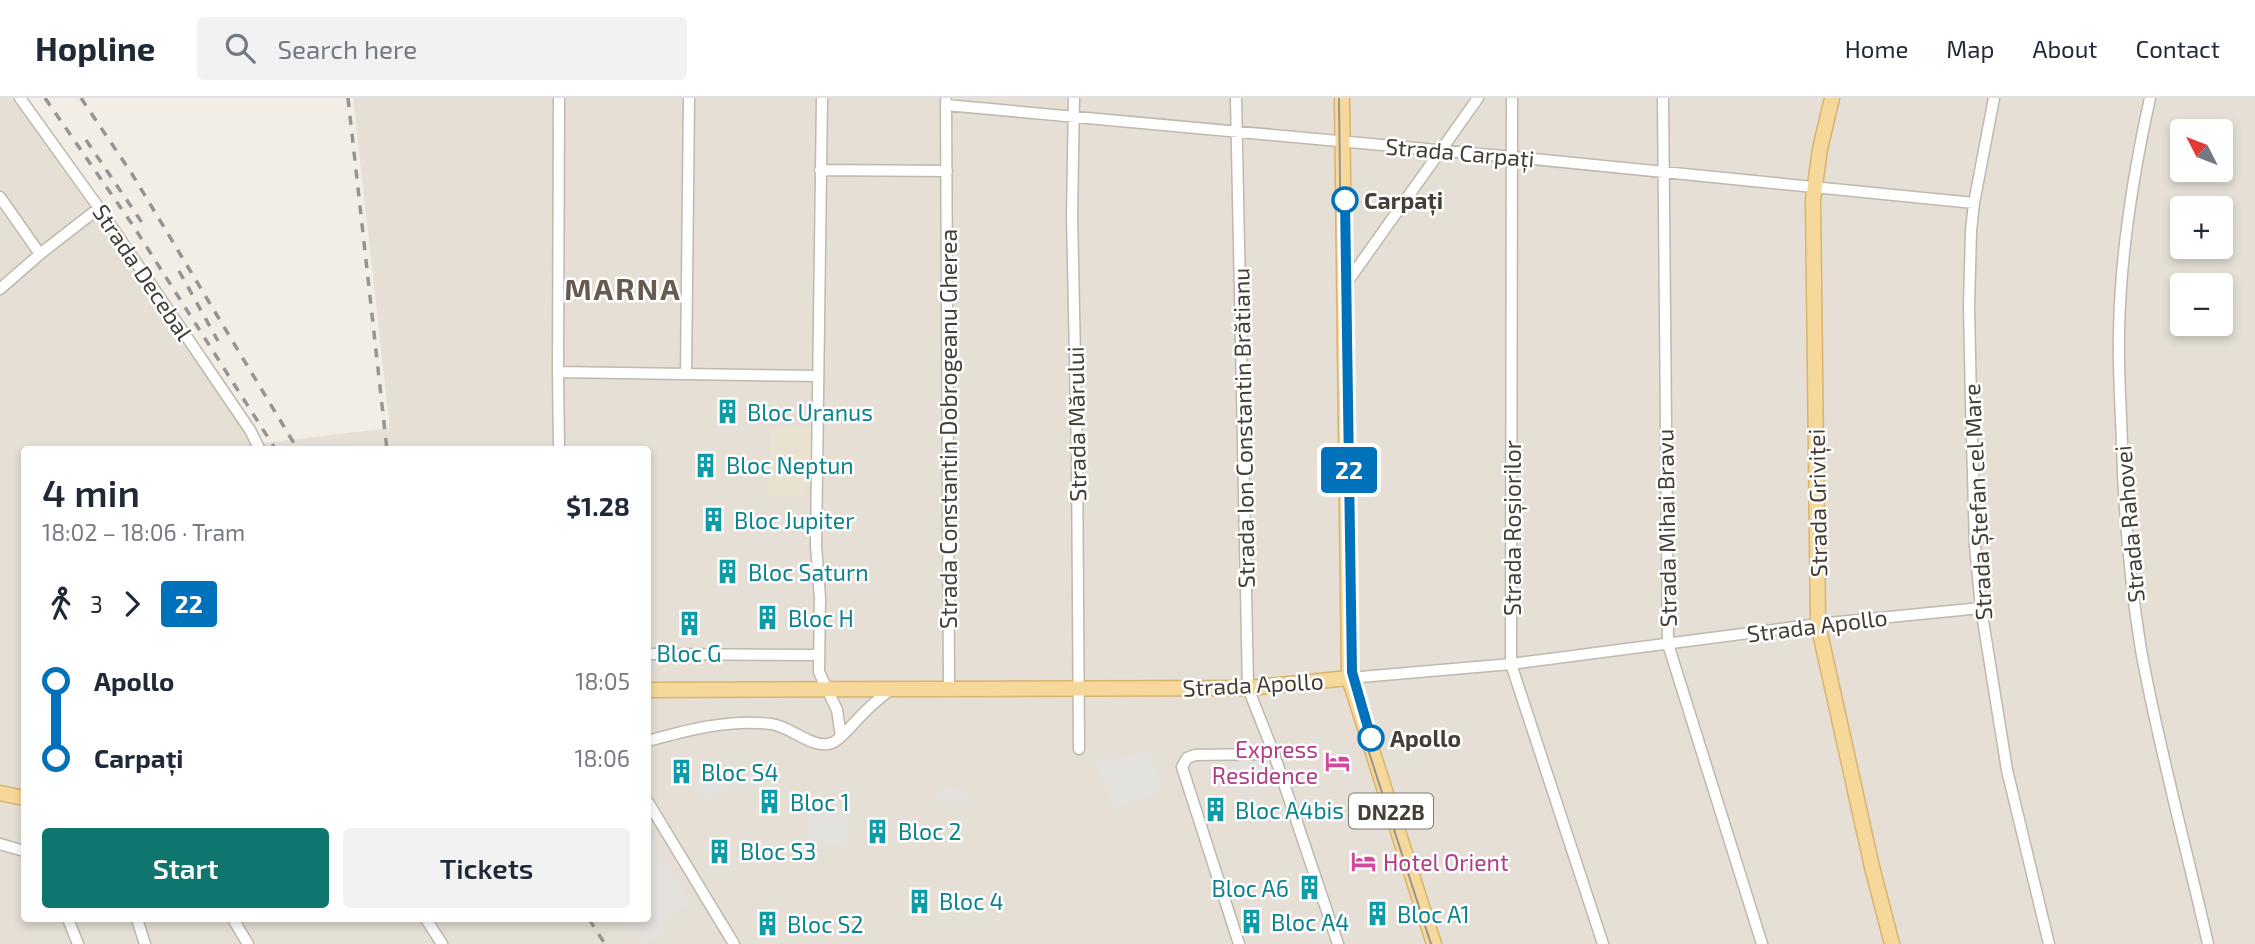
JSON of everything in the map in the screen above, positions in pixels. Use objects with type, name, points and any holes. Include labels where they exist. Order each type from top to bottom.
[{"type":"main road","name":"DN22B","points":[[1342,98],[1349,678],[1434,944]]},
{"type":"main road","name":"Strada Griviței","points":[[1832,98],[1814,186],[1812,240],[1818,624],[1872,867],[1892,944]]},
{"type":"main road","name":"Strada Apollo","points":[[651,690],[1248,688],[1349,678]]},
{"type":"street","name":"Strada Decebal","points":[[20,98],[99,208],[250,430],[258,446]]},
{"type":"street","points":[[559,98],[559,446]]},
{"type":"street","points":[[686,374],[689,98]]},
{"type":"street","points":[[822,98],[816,546],[820,598],[819,672],[837,710],[841,736]]},
{"type":"street","name":"Strada Mărului","points":[[1074,98],[1072,216],[1077,426],[1079,749]]},
{"type":"street","name":"Strada Ion Constantin Brătianu","points":[[1236,98],[1248,688],[1274,754],[1338,944]]},
{"type":"street","points":[[1343,288],[1478,98]]},
{"type":"street","name":"Strada Roșiorilor","points":[[1512,98],[1514,157],[1511,664],[1603,944]]},
{"type":"street","name":"Strada Mihai Bravu","points":[[1663,98],[1668,644],[1762,944]]},
{"type":"street","name":"Strada Ștefan cel Mare","points":[[1994,98],[1974,203],[1970,261],[1973,516],[1981,608],[2007,770],[2049,944]]},
{"type":"street","name":"Strada Rahovei","points":[[2150,98],[2133,177],[2122,267],[2119,334],[2124,490],[2141,647],[2168,778],[2208,944]]},
{"type":"street","name":"Strada Carpați","points":[[946,102],[1974,203]]},
{"type":"street","name":"Strada Constantin Dobrogeanu Gherea","points":[[946,102],[949,687]]},
{"type":"street","points":[[820,170],[947,171]]},
{"type":"street","points":[[0,197],[40,254]]},
{"type":"street","points":[[0,289],[99,208]]},
{"type":"street","points":[[558,372],[818,376]]},
{"type":"street","name":"Strada Apollo","points":[[1349,678],[1511,664],[1818,624],[1981,608]]},
{"type":"street","points":[[651,654],[819,655]]},
{"type":"street","points":[[651,740],[699,728],[730,724],[780,726],[818,744],[834,742],[892,688]]},
{"type":"street","points":[[1239,944],[1182,767],[1187,758],[1195,755],[1274,754]]},
{"type":"street","points":[[651,807],[734,944]]},
{"type":"street","points":[[0,844],[21,850]]},
{"type":"street","points":[[69,922],[78,944]]},
{"type":"street","points":[[138,922],[145,944]]},
{"type":"street","points":[[235,922],[248,944]]},
{"type":"street","points":[[428,922],[442,944]]},
{"type":"shaded area","points":[[0,98],[25,98],[262,443],[390,428],[353,98],[2255,98],[2255,944],[0,944]]},
{"type":"shaded area","points":[[812,428],[812,481],[805,487],[805,495],[768,495],[771,429]]},
{"type":"shaded area","points":[[1148,751],[1164,791],[1114,809],[1096,762]]},
{"type":"shaded area","points":[[1269,758],[1277,785],[1242,795],[1233,762]]},
{"type":"shaded area","points":[[760,767],[760,787],[731,785],[704,801],[691,780],[711,768]]},
{"type":"shaded area","points":[[951,787],[973,796],[973,803],[937,801],[938,790]]},
{"type":"shaded area","points":[[811,805],[850,808],[847,846],[807,843]]},
{"type":"shaded area","points":[[651,834],[691,904],[663,923],[667,931],[644,944],[638,935],[629,940],[619,922],[651,922]]},
{"type":"tram line","points":[[1339,98],[1346,673],[1431,944]]},
{"type":"tram line","name":"22","points":[[1345,200],[1352,672],[1371,738]]},
{"type":"railway","points":[[45,98],[132,224],[273,446]]},
{"type":"railway","points":[[81,98],[132,174],[296,446]]},
{"type":"railway","points":[[348,98],[387,446]]},
{"type":"railway","points":[[86,140],[145,227]]},
{"type":"railway","points":[[179,271],[218,341]]},
{"type":"railway","points":[[591,922],[605,944]]},
{"type":"place","name":"Carpați","points":[[1345,200]]},
{"type":"place","name":"Bloc Uranus","points":[[727,412]]},
{"type":"place","name":"Bloc Neptun","points":[[706,465]]},
{"type":"place","name":"Bloc Jupiter","points":[[714,520]]},
{"type":"place","name":"Bloc Saturn","points":[[728,572]]},
{"type":"place","name":"Bloc H","points":[[768,618]]},
{"type":"place","name":"Bloc G","points":[[689,623]]},
{"type":"place","name":"Apollo","points":[[1371,738]]},
{"type":"place","name":"Express Residence","points":[[1338,762]]},
{"type":"place","name":"Bloc S4","points":[[681,772]]},
{"type":"place","name":"Bloc 1","points":[[770,802]]},
{"type":"place","name":"Bloc A4bis","points":[[1215,810]]},
{"type":"place","name":"Bloc 2","points":[[878,831]]},
{"type":"place","name":"Bloc S3","points":[[720,851]]},
{"type":"place","name":"Hotel Orient","points":[[1363,862]]},
{"type":"place","name":"Bloc A6","points":[[1309,888]]},
{"type":"place","name":"Bloc 4","points":[[919,901]]},
{"type":"place","name":"Bloc A1","points":[[1377,914]]},
{"type":"place","name":"Bloc A4","points":[[1251,922]]},
{"type":"place","name":"Bloc S2","points":[[767,924]]},
{"type":"district","name":"MARNA","points":[[623,288]]}]
